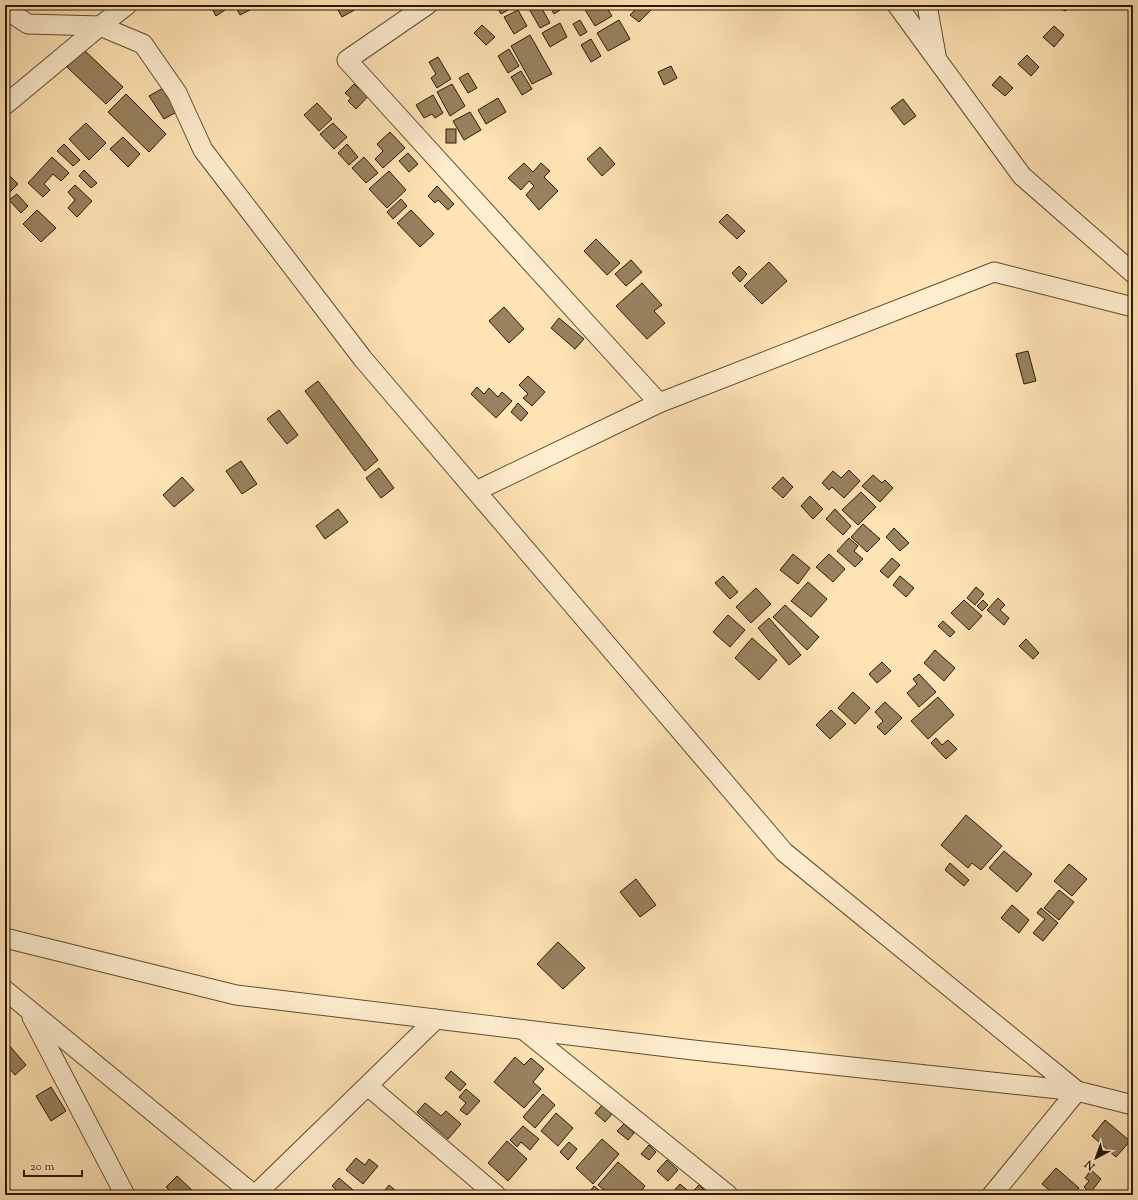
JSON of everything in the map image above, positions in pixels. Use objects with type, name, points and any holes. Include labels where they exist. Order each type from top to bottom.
[{"type":"street","points":[[5,105],[127,5]]},
{"type":"street","points":[[427,5],[346,60],[659,403]]},
{"type":"street","points":[[897,5],[1022,176],[1133,273]]},
{"type":"street","points":[[927,5],[937,60]]},
{"type":"street","points":[[5,9],[28,24],[100,26],[143,44],[177,93],[203,150],[363,359],[784,852],[1077,1091]]},
{"type":"street","points":[[476,491],[659,403],[994,272],[1133,307]]},
{"type":"street","points":[[5,938],[236,995],[700,1051],[1077,1091],[1133,1105]]},
{"type":"street","points":[[5,990],[255,1195],[436,1019]]},
{"type":"street","points":[[29,1010],[124,1195]]},
{"type":"street","points":[[524,1030],[728,1195]]},
{"type":"street","points":[[368,1086],[496,1195]]},
{"type":"street","points":[[992,1195],[1077,1091]]},
{"type":"building","points":[[56,5],[66,5],[63,9]]},
{"type":"building","points":[[210,5],[222,5],[225,10],[216,16]]},
{"type":"building","points":[[247,5],[250,10],[240,15],[237,9]]},
{"type":"building","points":[[335,5],[356,5],[358,8],[342,17]]},
{"type":"building","points":[[496,5],[514,5],[515,6],[501,14]]},
{"type":"building","points":[[532,5],[540,5],[550,23],[540,28],[528,7]]},
{"type":"building","points":[[549,5],[568,5],[554,14]]},
{"type":"building","points":[[582,5],[605,5],[612,16],[595,26]]},
{"type":"building","points":[[640,5],[651,5],[654,7],[639,22],[630,15]]},
{"type":"building","points":[[686,5],[698,5],[689,10]]},
{"type":"building","points":[[1061,5],[1073,5],[1074,7],[1064,11]]},
{"type":"building","points":[[518,10],[527,26],[514,34],[504,17]]},
{"type":"building","points":[[580,20],[587,32],[580,36],[573,24]]},
{"type":"building","points":[[619,20],[630,39],[608,51],[597,33]]},
{"type":"building","points":[[560,23],[567,37],[550,47],[542,33]]},
{"type":"building","points":[[482,25],[495,37],[486,45],[474,33]]},
{"type":"building","points":[[1054,26],[1064,35],[1054,47],[1043,37]]},
{"type":"building","points":[[530,35],[552,74],[532,84],[511,46]]},
{"type":"building","points":[[591,39],[601,56],[591,62],[581,45]]},
{"type":"building","points":[[509,49],[519,66],[508,73],[498,56]]},
{"type":"building","points":[[84,50],[123,87],[106,104],[67,67]]},
{"type":"building","points":[[1027,55],[1039,67],[1031,76],[1018,64]]},
{"type":"building","points":[[438,57],[451,79],[437,88],[431,78],[436,74],[429,62]]},
{"type":"building","points":[[671,66],[677,78],[664,85],[658,72]]},
{"type":"building","points":[[521,71],[532,89],[522,95],[511,77]]},
{"type":"building","points":[[468,73],[477,88],[468,93],[459,78]]},
{"type":"building","points":[[1000,76],[1013,88],[1005,96],[992,85]]},
{"type":"building","points":[[354,84],[358,88],[363,84],[372,92],[356,109],[348,101],[351,98],[345,93]]},
{"type":"building","points":[[452,84],[465,106],[450,116],[437,92]]},
{"type":"building","points":[[165,87],[180,110],[164,119],[149,96]]},
{"type":"building","points":[[126,94],[166,134],[149,152],[108,112]]},
{"type":"building","points":[[433,95],[443,113],[435,118],[432,114],[424,118],[416,105]]},
{"type":"building","points":[[498,98],[506,112],[486,124],[478,110]]},
{"type":"building","points":[[903,99],[916,116],[904,125],[891,108]]},
{"type":"building","points":[[317,103],[332,119],[319,131],[304,115]]},
{"type":"building","points":[[470,112],[481,130],[464,140],[453,121]]},
{"type":"building","points":[[86,123],[106,143],[89,160],[69,139]]},
{"type":"building","points":[[333,123],[347,137],[334,149],[320,134]]},
{"type":"building","points":[[446,129],[456,129],[456,143],[446,143]]},
{"type":"building","points":[[390,132],[405,148],[383,168],[375,159],[383,151],[377,144]]},
{"type":"building","points":[[123,137],[140,154],[128,167],[110,149]]},
{"type":"building","points":[[64,144],[80,160],[73,166],[57,151]]},
{"type":"building","points":[[347,144],[358,157],[349,165],[338,153]]},
{"type":"building","points":[[600,147],[615,164],[602,176],[587,159]]},
{"type":"building","points":[[408,153],[418,164],[409,172],[399,161]]},
{"type":"building","points":[[52,157],[69,173],[61,181],[53,174],[44,184],[50,190],[43,197],[28,183]]},
{"type":"building","points":[[364,157],[378,173],[366,183],[352,168]]},
{"type":"building","points":[[524,163],[533,172],[541,163],[550,171],[544,177],[558,191],[539,210],[526,195],[534,186],[529,181],[521,190],[508,178]]},
{"type":"building","points":[[84,170],[97,183],[91,188],[79,176]]},
{"type":"building","points":[[5,171],[18,184],[5,197]]},
{"type":"building","points":[[389,171],[406,190],[387,208],[369,189]]},
{"type":"building","points":[[75,185],[92,201],[77,217],[68,208],[75,200],[68,192]]},
{"type":"building","points":[[437,186],[454,204],[448,210],[438,200],[435,203],[428,196]]},
{"type":"building","points":[[17,194],[28,206],[21,213],[9,200]]},
{"type":"building","points":[[401,199],[407,206],[393,219],[387,212]]},
{"type":"building","points":[[37,210],[56,228],[41,242],[23,224]]},
{"type":"building","points":[[411,210],[434,234],[420,247],[397,223]]},
{"type":"building","points":[[727,214],[745,231],[737,239],[719,222]]},
{"type":"building","points":[[596,239],[620,263],[607,275],[584,251]]},
{"type":"building","points":[[631,260],[642,272],[626,286],[615,274]]},
{"type":"building","points":[[769,262],[787,281],[762,304],[744,286]]},
{"type":"building","points":[[739,266],[747,274],[740,282],[732,273]]},
{"type":"building","points":[[642,283],[662,305],[654,311],[665,323],[647,339],[616,306]]},
{"type":"building","points":[[504,307],[524,329],[509,343],[489,321]]},
{"type":"building","points":[[559,318],[584,339],[575,349],[551,328]]},
{"type":"building","points":[[1028,351],[1036,381],[1024,384],[1016,354]]},
{"type":"building","points":[[528,376],[545,392],[532,406],[523,398],[528,394],[519,385]]},
{"type":"building","points":[[318,381],[378,460],[365,471],[305,391]]},
{"type":"building","points":[[477,387],[484,394],[489,388],[498,397],[502,392],[512,401],[496,418],[471,394]]},
{"type":"building","points":[[518,403],[528,413],[521,421],[511,412]]},
{"type":"building","points":[[279,410],[298,435],[287,444],[267,419]]},
{"type":"building","points":[[241,461],[257,484],[242,494],[226,471]]},
{"type":"building","points":[[379,468],[394,488],[381,498],[366,478]]},
{"type":"building","points":[[849,470],[860,481],[844,498],[832,487],[829,490],[822,483],[833,471],[841,478]]},
{"type":"building","points":[[873,475],[882,483],[885,480],[893,488],[880,502],[862,486]]},
{"type":"building","points":[[182,477],[194,490],[174,507],[163,495]]},
{"type":"building","points":[[783,477],[793,487],[783,498],[772,488]]},
{"type":"building","points":[[861,492],[876,507],[858,525],[842,510]]},
{"type":"building","points":[[810,496],[823,509],[813,519],[801,506]]},
{"type":"building","points":[[338,509],[348,522],[325,539],[316,526]]},
{"type":"building","points":[[835,509],[851,526],[843,535],[826,519]]},
{"type":"building","points":[[863,524],[880,539],[867,552],[851,537]]},
{"type":"building","points":[[894,528],[909,543],[900,551],[886,537]]},
{"type":"building","points":[[849,538],[858,546],[854,551],[863,559],[855,567],[837,551]]},
{"type":"building","points":[[793,554],[810,568],[798,584],[780,570]]},
{"type":"building","points":[[829,554],[845,569],[833,582],[816,567]]},
{"type":"building","points":[[892,558],[900,565],[888,578],[880,571]]},
{"type":"building","points":[[723,576],[738,592],[730,599],[715,583]]},
{"type":"building","points":[[900,576],[914,588],[906,597],[893,585]]},
{"type":"building","points":[[808,582],[827,599],[811,617],[791,601]]},
{"type":"building","points":[[976,587],[984,594],[975,605],[967,598]]},
{"type":"building","points":[[756,588],[771,604],[751,623],[736,607]]},
{"type":"building","points":[[998,598],[1005,605],[1000,610],[1009,618],[1004,625],[987,610]]},
{"type":"building","points":[[964,600],[982,616],[969,630],[951,613]]},
{"type":"building","points":[[983,600],[988,605],[982,611],[977,606]]},
{"type":"building","points":[[785,605],[819,637],[807,650],[773,617]]},
{"type":"building","points":[[728,615],[745,630],[730,647],[713,632]]},
{"type":"building","points":[[769,618],[801,655],[789,665],[758,628]]},
{"type":"building","points":[[943,621],[955,632],[950,637],[938,626]]},
{"type":"building","points":[[752,638],[777,660],[759,680],[735,658]]},
{"type":"building","points":[[1026,639],[1039,653],[1033,659],[1019,646]]},
{"type":"building","points":[[935,650],[955,668],[944,681],[924,663]]},
{"type":"building","points":[[882,662],[891,671],[877,683],[869,674]]},
{"type":"building","points":[[919,674],[936,692],[919,707],[907,693],[917,684],[913,679]]},
{"type":"building","points":[[853,692],[870,708],[855,724],[838,708]]},
{"type":"building","points":[[938,697],[954,715],[928,739],[911,721]]},
{"type":"building","points":[[885,702],[902,718],[885,735],[877,727],[883,721],[875,712]]},
{"type":"building","points":[[831,710],[846,724],[830,739],[816,725]]},
{"type":"building","points":[[936,738],[942,745],[948,740],[957,749],[946,759],[931,743]]},
{"type":"building","points":[[966,815],[1002,846],[981,870],[972,863],[968,868],[941,845]]},
{"type":"building","points":[[1004,851],[1032,874],[1017,892],[989,868]]},
{"type":"building","points":[[950,863],[969,880],[964,886],[945,870]]},
{"type":"building","points":[[1069,864],[1087,879],[1072,896],[1054,881]]},
{"type":"building","points":[[636,879],[656,905],[640,917],[620,892]]},
{"type":"building","points":[[1059,890],[1074,902],[1059,920],[1044,908]]},
{"type":"building","points":[[1012,905],[1029,920],[1019,933],[1001,918]]},
{"type":"building","points":[[1041,908],[1058,923],[1043,941],[1033,933],[1045,919],[1037,913]]},
{"type":"building","points":[[558,942],[585,968],[563,989],[537,964]]},
{"type":"building","points":[[8,1044],[26,1065],[15,1075],[5,1064],[5,1046]]},
{"type":"building","points":[[515,1057],[524,1065],[531,1058],[544,1069],[533,1082],[541,1089],[524,1108],[494,1082]]},
{"type":"building","points":[[451,1071],[466,1084],[460,1091],[445,1078]]},
{"type":"building","points":[[51,1087],[66,1111],[51,1121],[36,1096]]},
{"type":"building","points":[[466,1089],[480,1101],[467,1115],[460,1110],[466,1103],[459,1097]]},
{"type":"building","points":[[543,1094],[555,1105],[535,1128],[523,1117]]},
{"type":"building","points":[[425,1103],[441,1116],[446,1111],[461,1124],[448,1139],[417,1112]]},
{"type":"building","points":[[602,1105],[612,1114],[605,1122],[595,1113]]},
{"type":"building","points":[[556,1113],[573,1128],[558,1146],[541,1131]]},
{"type":"building","points":[[1105,1120],[1130,1141],[1116,1157],[1092,1136]]},
{"type":"building","points":[[624,1124],[634,1133],[628,1140],[617,1131]]},
{"type":"building","points":[[523,1126],[539,1139],[530,1150],[521,1142],[517,1147],[510,1140]]},
{"type":"building","points":[[602,1139],[619,1154],[593,1184],[576,1168]]},
{"type":"building","points":[[507,1141],[527,1159],[508,1181],[488,1163]]},
{"type":"building","points":[[569,1142],[577,1149],[568,1160],[560,1152]]},
{"type":"building","points":[[649,1145],[656,1152],[649,1160],[641,1154]]},
{"type":"building","points":[[356,1158],[365,1165],[369,1159],[378,1166],[363,1184],[346,1170]]},
{"type":"building","points":[[667,1160],[678,1170],[668,1181],[657,1171]]},
{"type":"building","points":[[618,1162],[645,1186],[638,1195],[610,1195],[598,1185]]},
{"type":"building","points":[[1056,1168],[1079,1188],[1073,1195],[1055,1195],[1042,1184]]},
{"type":"building","points":[[1091,1170],[1101,1179],[1090,1193],[1084,1187],[1089,1181],[1085,1178]]},
{"type":"building","points":[[177,1176],[194,1192],[191,1195],[175,1195],[166,1187]]},
{"type":"building","points":[[339,1178],[359,1195],[342,1195],[332,1186]]},
{"type":"building","points":[[680,1184],[687,1190],[684,1193],[685,1195],[670,1195]]},
{"type":"building","points":[[389,1185],[401,1195],[381,1195]]},
{"type":"building","points":[[699,1185],[704,1190],[700,1195],[695,1195],[692,1192]]},
{"type":"building","points":[[594,1186],[605,1195],[587,1195]]}]
